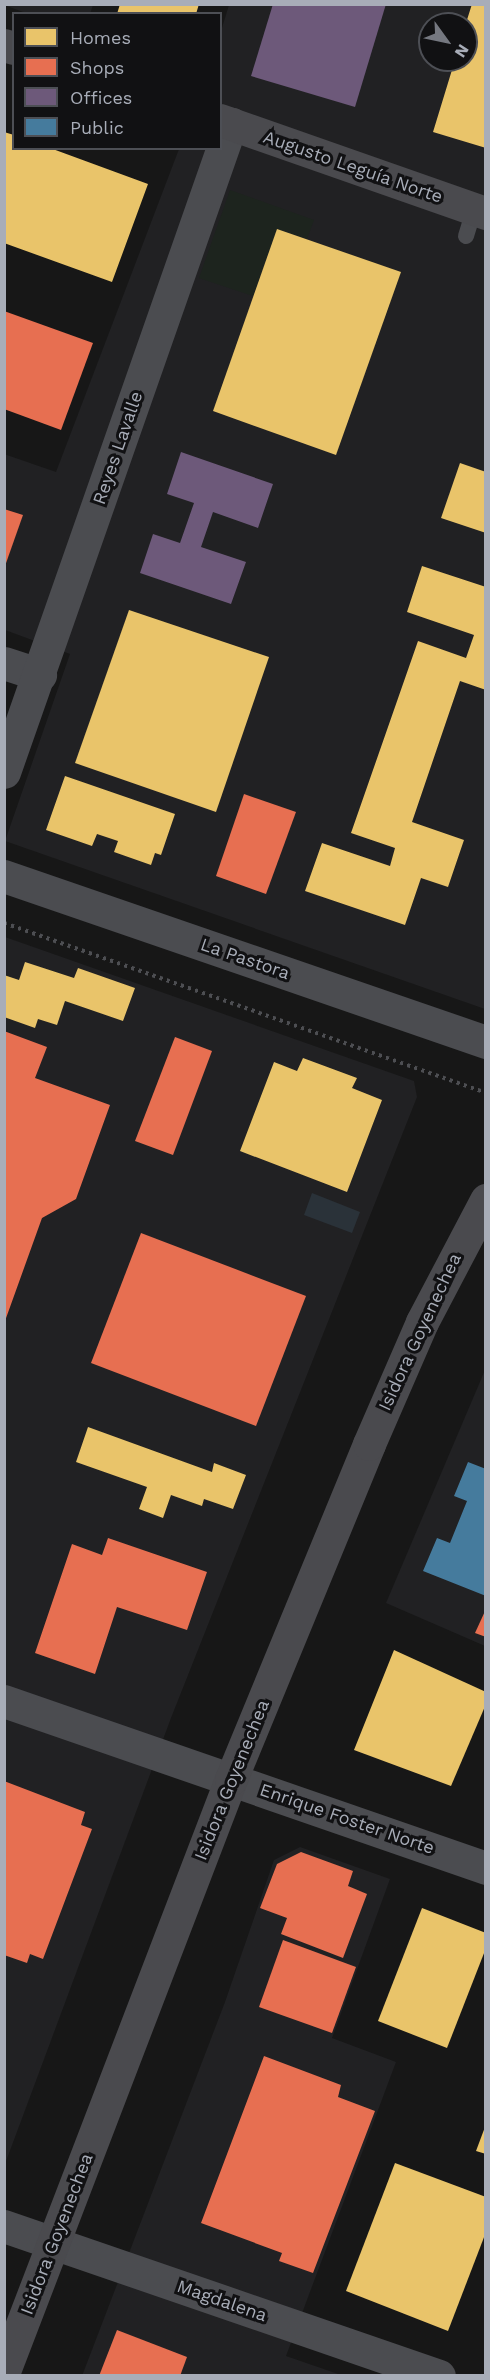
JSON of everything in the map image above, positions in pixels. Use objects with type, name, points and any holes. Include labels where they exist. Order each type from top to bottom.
[{"type":"street","name":"Augusto Leguía Norte","points":[[226,122],[475,220]]},
{"type":"street","name":"Reyes Lavalle","points":[[4,772],[40,675],[217,150]]},
{"type":"street","points":[[4,663],[40,675]]},
{"type":"street","name":"La Pastora","points":[[4,876],[484,1037]]},
{"type":"street","name":"Isidora Goyenechea","points":[[4,2371],[231,1779],[417,1332],[486,1200]]},
{"type":"street","name":"Enrique Foster Norte","points":[[4,1701],[486,1868]]},
{"type":"street","name":"Magdalena","points":[[4,2226],[439,2376]]},
{"type":"path","points":[[4,923],[484,1092]]},
{"type":"shaded area","points":[[4,5],[93,5],[91,12],[23,12]]},
{"type":"shaded area","points":[[229,5],[485,5],[485,1009],[5,841],[70,654],[5,630],[4,454],[56,472],[179,150],[222,150],[222,28]]},
{"type":"shaded area","points":[[230,190],[314,220],[307,239],[277,229],[253,296],[199,278]]},
{"type":"shaded area","points":[[5,937],[414,1081],[417,1097],[171,1718],[5,2164]]},
{"type":"shaded area","points":[[312,1193],[360,1212],[352,1233],[304,1215]]},
{"type":"shaded area","points":[[485,1370],[485,1646],[386,1603]]},
{"type":"shaded area","points":[[300,1847],[390,1879],[332,2038],[396,2062],[286,2356],[341,2375],[82,2376],[225,2002],[274,1860]]},
{"type":"building: Homes","points":[[120,4],[199,4],[197,12],[118,12]]},
{"type":"building: Homes","points":[[472,4],[486,4],[486,148],[433,132],[451,72],[478,72],[478,12],[469,12]]},
{"type":"building: Homes","points":[[4,132],[12,134],[12,150],[55,150],[148,184],[112,282],[4,243]]},
{"type":"building: Homes","points":[[277,229],[401,272],[336,455],[213,411]]},
{"type":"building: Homes","points":[[460,463],[486,472],[486,533],[441,518]]},
{"type":"building: Homes","points":[[422,566],[486,587],[486,690],[460,681],[412,822],[464,840],[448,887],[421,878],[405,925],[305,891],[322,843],[390,866],[395,848],[351,833],[418,641],[466,658],[474,635],[407,612]]},
{"type":"building: Homes","points":[[129,610],[269,657],[216,812],[75,763]]},
{"type":"building: Homes","points":[[65,776],[175,814],[161,855],[155,853],[151,865],[114,852],[118,841],[97,834],[92,846],[46,830]]},
{"type":"building: Homes","points":[[25,962],[74,978],[78,968],[135,988],[123,1021],[65,1001],[57,1025],[38,1019],[35,1028],[4,1017],[4,975],[19,980]]},
{"type":"building: Homes","points":[[303,1058],[357,1078],[352,1088],[382,1100],[347,1192],[240,1151],[274,1062],[297,1071]]},
{"type":"building: Homes","points":[[88,1427],[212,1472],[214,1463],[246,1475],[233,1509],[204,1499],[202,1506],[171,1495],[163,1518],[139,1509],[147,1487],[76,1462]]},
{"type":"building: Homes","points":[[394,1650],[486,1692],[486,1704],[451,1786],[354,1750]]},
{"type":"building: Homes","points":[[422,1908],[486,1933],[486,1948],[447,2048],[378,2021]]},
{"type":"building: Homes","points":[[486,2127],[486,2154],[476,2151]]},
{"type":"building: Homes","points":[[395,2163],[486,2197],[486,2232],[448,2331],[346,2291]]},
{"type":"building: Shops","points":[[4,311],[93,343],[61,430],[4,409]]},
{"type":"building: Shops","points":[[4,509],[23,515],[5,566],[4,566]]},
{"type":"building: Shops","points":[[244,794],[296,812],[266,894],[216,876]]},
{"type":"building: Shops","points":[[4,1031],[47,1047],[35,1078],[110,1105],[76,1199],[42,1218],[5,1321]]},
{"type":"building: Shops","points":[[175,1037],[212,1051],[173,1155],[135,1141]]},
{"type":"building: Shops","points":[[141,1233],[306,1296],[256,1426],[91,1363]]},
{"type":"building: Shops","points":[[108,1538],[207,1572],[187,1630],[117,1607],[95,1674],[35,1653],[72,1544],[102,1555]]},
{"type":"building: Shops","points":[[486,1609],[486,1637],[475,1633]]},
{"type":"building: Shops","points":[[4,1781],[85,1812],[81,1825],[92,1829],[43,1959],[30,1954],[27,1963],[4,1955]]},
{"type":"building: Shops","points":[[301,1852],[353,1871],[348,1886],[367,1894],[343,1958],[281,1934],[287,1918],[260,1908],[277,1864]]},
{"type":"building: Shops","points":[[283,1940],[356,1967],[332,2033],[259,2007]]},
{"type":"building: Shops","points":[[264,2056],[341,2085],[338,2097],[375,2111],[313,2273],[279,2261],[282,2253],[201,2223]]},
{"type":"building: Shops","points":[[117,2330],[187,2357],[180,2376],[99,2376]]},
{"type":"building: Offices","points":[[273,4],[386,4],[355,107],[251,76]]},
{"type":"building: Offices","points":[[181,452],[273,484],[258,528],[213,512],[201,547],[246,562],[231,604],[140,573],[153,534],[180,543],[194,503],[167,494]]},
{"type":"building: Public","points":[[468,1462],[486,1469],[486,1596],[423,1571],[437,1538],[450,1543],[467,1501],[454,1496]]}]
